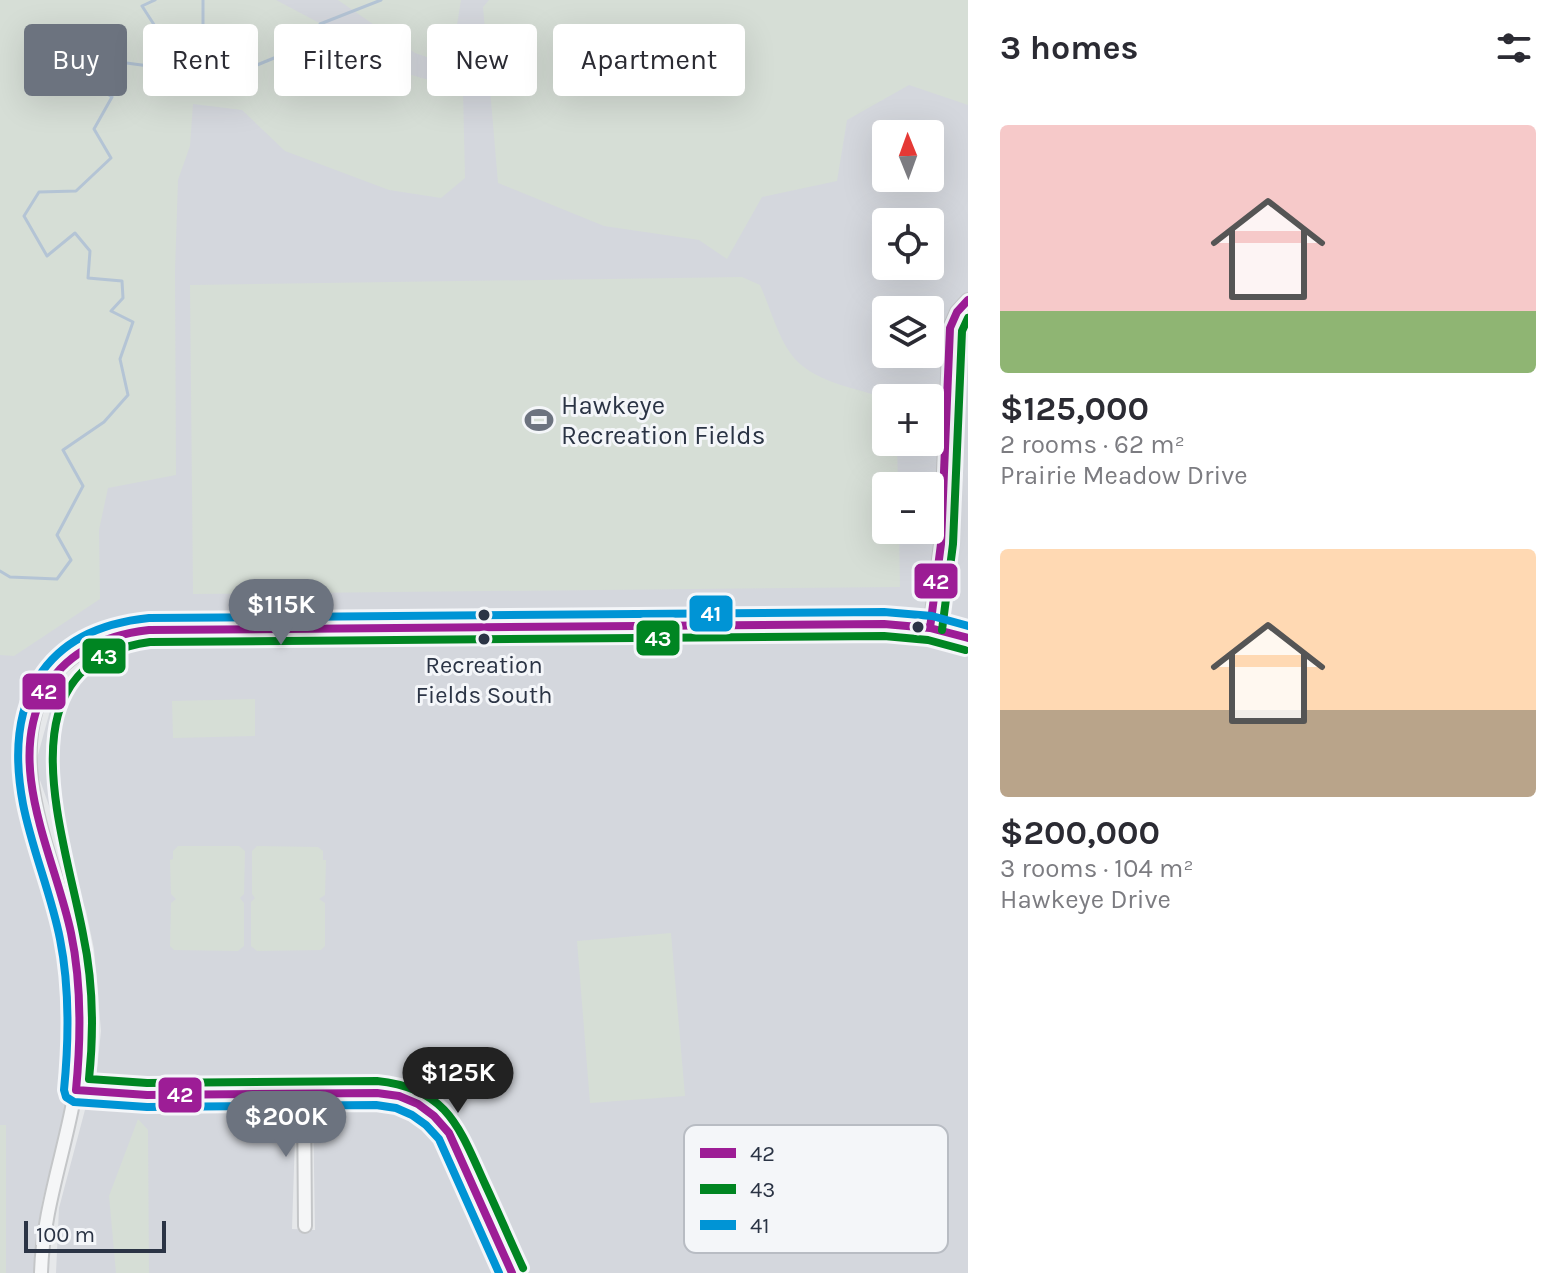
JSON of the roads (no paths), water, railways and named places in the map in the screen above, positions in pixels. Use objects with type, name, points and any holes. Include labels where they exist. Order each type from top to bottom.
[{"type":"street","points":[[930,628],[941,541],[950,328],[957,312],[968,300]]},
{"type":"street","points":[[41,1273],[43,1234],[76,1090],[80,1014],[71,934],[27,801],[20,752],[26,720],[38,693],[62,665],[86,648],[116,636],[149,630],[884,624],[930,628],[968,636]]},
{"type":"street","points":[[76,1090],[126,1094],[390,1094],[421,1105],[432,1114],[454,1143],[512,1273]]},
{"type":"street","points":[[304,1093],[305,1226]]},
{"type":"waterway","points":[[0,571],[10,577],[57,579],[71,560],[57,535],[83,486],[63,450],[104,422],[128,395],[120,359],[133,322],[111,311],[123,298],[122,281],[88,278],[90,251],[75,233],[47,256],[24,216],[39,192],[76,191],[111,158],[94,129],[112,97],[85,78],[89,58],[149,66],[171,51],[142,6],[155,0]]},
{"type":"waterway","points":[[203,0],[203,26],[209,49],[257,65],[313,42],[320,24],[381,0]]},
{"type":"place","name":"Hawkeye Recreation Fields","points":[[539,420]]},
{"type":"place","name":"Recreation Fields South","points":[[484,639]]}]
